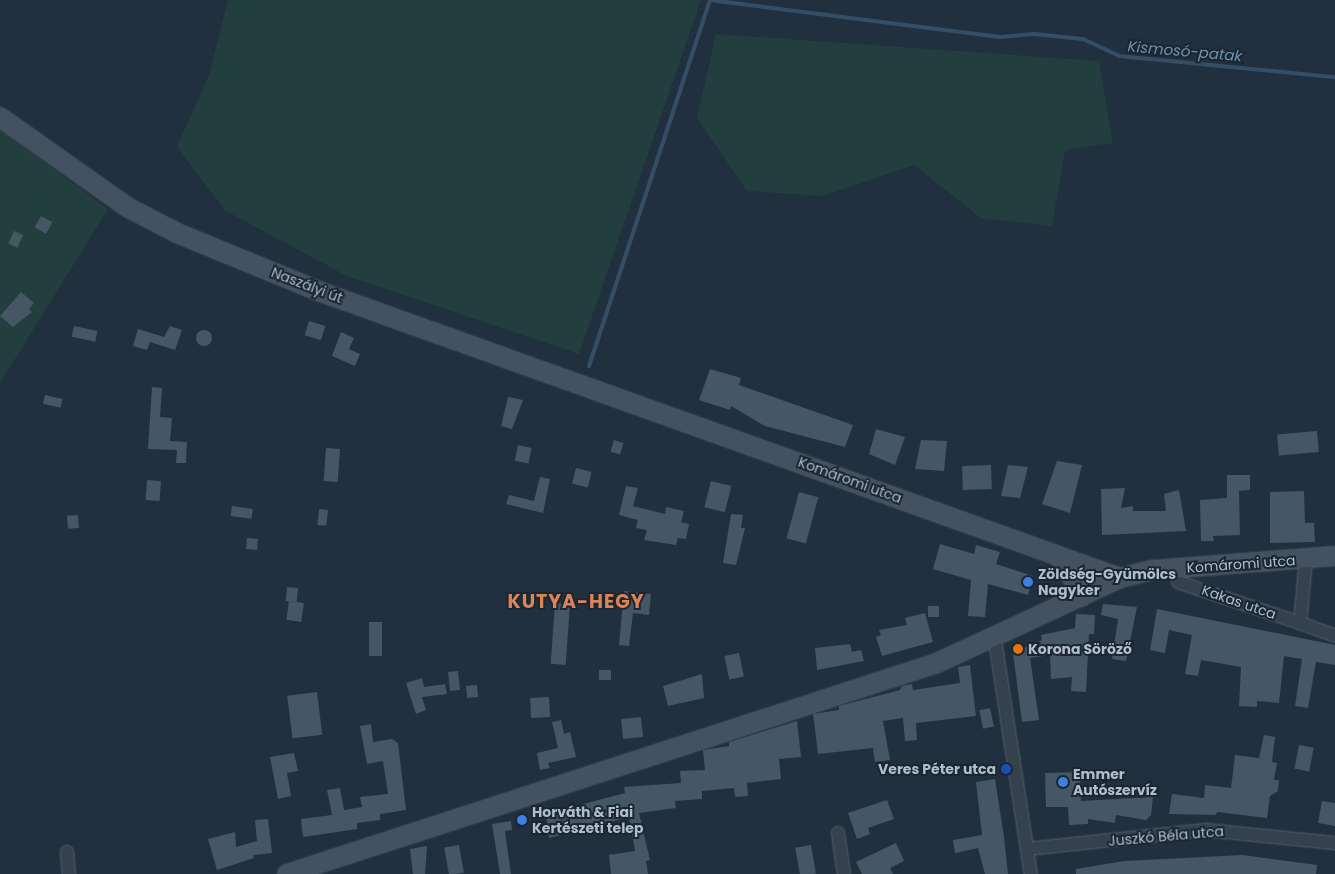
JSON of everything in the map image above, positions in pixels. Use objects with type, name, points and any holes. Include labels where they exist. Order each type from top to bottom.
[{"type":"main road","name":"Naszályi út","points":[[0,116],[126,208],[177,233],[321,292],[638,404]]},
{"type":"main road","name":"Komáromi utca","points":[[638,404],[1060,559],[1120,578],[1153,570],[1306,560],[1335,556]]},
{"type":"main road","points":[[1060,559],[1082,596]]},
{"type":"main road","points":[[287,874],[937,663],[995,640],[1120,578]]},
{"type":"street","points":[[1300,623],[1306,560]]},
{"type":"street","name":"Kakas utca","points":[[1178,582],[1335,636]]},
{"type":"street","points":[[995,640],[1031,874]]},
{"type":"street","name":"Juszkó Béla utca","points":[[1028,849],[1206,830],[1335,843]]},
{"type":"street","points":[[838,833],[844,874]]},
{"type":"street","points":[[67,852],[69,874]]},
{"type":"green space","points":[[228,0],[701,0],[579,354],[347,276],[226,211],[177,147],[209,75]]},
{"type":"green space","points":[[716,34],[1099,61],[1113,143],[1065,150],[1052,226],[981,218],[914,165],[823,196],[747,191],[697,118]]},
{"type":"green space","points":[[0,129],[108,209],[0,383]]},
{"type":"building","points":[[41,216],[52,222],[46,234],[35,227]]},
{"type":"building","points":[[14,231],[23,235],[17,248],[8,244]]},
{"type":"building","points":[[21,292],[34,303],[29,309],[32,312],[13,327],[0,316]]},
{"type":"building","points":[[309,321],[325,326],[321,340],[305,335]]},
{"type":"building","points":[[74,326],[97,331],[95,342],[72,337]]},
{"type":"building","points":[[170,326],[182,330],[175,350],[150,342],[147,350],[133,346],[138,329],[164,337]]},
{"type":"building","points":[[201,330],[207,330],[212,335],[210,344],[201,346],[196,341],[196,335]]},
{"type":"building","points":[[341,332],[354,338],[349,349],[360,354],[355,366],[332,356]]},
{"type":"building","points":[[710,369],[741,378],[739,385],[853,425],[845,447],[765,426],[731,406],[730,410],[699,400]]},
{"type":"building","points":[[152,387],[162,388],[160,417],[172,418],[170,441],[187,442],[186,463],[176,463],[177,450],[148,449]]},
{"type":"building","points":[[45,395],[63,399],[61,408],[43,404]]},
{"type":"building","points":[[508,397],[523,400],[512,429],[501,426]]},
{"type":"building","points":[[876,429],[905,437],[895,465],[869,454]]},
{"type":"building","points":[[1317,431],[1319,452],[1279,455],[1277,434]]},
{"type":"building","points":[[614,440],[624,443],[620,454],[610,451]]},
{"type":"building","points":[[921,440],[947,441],[944,471],[915,469]]},
{"type":"building","points":[[518,445],[532,448],[528,464],[515,461]]},
{"type":"building","points":[[326,448],[340,449],[338,482],[324,481]]},
{"type":"building","points":[[1057,461],[1082,465],[1070,513],[1042,504]]},
{"type":"building","points":[[991,465],[992,489],[963,490],[962,466]]},
{"type":"building","points":[[1008,465],[1028,467],[1020,498],[1001,496]]},
{"type":"building","points":[[576,468],[592,472],[588,487],[572,484]]},
{"type":"building","points":[[1227,475],[1250,475],[1250,490],[1239,491],[1240,535],[1213,536],[1214,541],[1201,541],[1200,500],[1227,498]]},
{"type":"building","points":[[540,477],[550,479],[543,513],[506,504],[509,495],[534,501]]},
{"type":"building","points":[[147,480],[161,481],[160,501],[146,500]]},
{"type":"building","points":[[711,481],[731,486],[725,512],[704,507]]},
{"type":"building","points":[[626,486],[638,488],[633,506],[665,514],[666,507],[684,511],[681,522],[689,524],[686,539],[678,538],[676,545],[644,540],[647,530],[636,528],[638,520],[619,515]]},
{"type":"building","points":[[1125,488],[1121,508],[1133,506],[1133,511],[1166,511],[1164,494],[1179,490],[1186,531],[1102,535],[1101,489]]},
{"type":"building","points":[[1304,491],[1305,523],[1314,523],[1315,542],[1270,543],[1270,492]]},
{"type":"building","points":[[799,492],[818,497],[806,544],[787,538]]},
{"type":"building","points":[[232,506],[253,509],[251,519],[231,516]]},
{"type":"building","points":[[319,509],[328,510],[326,526],[317,525]]},
{"type":"building","points":[[731,514],[743,515],[741,528],[745,528],[736,565],[723,563]]},
{"type":"building","points":[[78,515],[79,528],[68,529],[67,516]]},
{"type":"building","points":[[247,538],[258,539],[257,550],[246,549]]},
{"type":"building","points":[[940,544],[974,554],[976,545],[1000,552],[996,564],[1033,576],[1028,595],[988,584],[985,617],[968,616],[971,580],[933,569]]},
{"type":"building","points":[[287,587],[298,588],[297,602],[286,601]]},
{"type":"building","points":[[624,591],[651,594],[649,615],[633,613],[629,646],[619,645]]},
{"type":"building","points":[[289,601],[304,603],[301,622],[286,620]]},
{"type":"building","points":[[555,603],[570,604],[566,665],[551,664]]},
{"type":"building","points":[[1103,604],[1137,607],[1126,661],[1112,659],[1118,619],[1101,615]]},
{"type":"building","points":[[928,606],[939,606],[939,617],[928,617]]},
{"type":"building","points":[[1157,609],[1335,645],[1335,665],[1316,662],[1308,708],[1295,706],[1302,659],[1284,656],[1279,703],[1257,701],[1257,707],[1239,706],[1241,667],[1201,660],[1198,676],[1185,674],[1192,635],[1169,630],[1165,653],[1150,650]]},
{"type":"building","points":[[925,613],[933,642],[882,656],[876,637],[881,635],[879,630],[907,625],[905,618]]},
{"type":"building","points":[[1076,614],[1095,615],[1094,634],[1089,634],[1086,692],[1071,691],[1072,677],[1051,679],[1050,655],[1030,658],[1039,720],[1022,722],[1013,653],[1042,640],[1041,635],[1075,628]]},
{"type":"building","points":[[369,622],[382,622],[382,656],[369,656]]},
{"type":"building","points":[[850,644],[852,652],[861,650],[864,661],[817,670],[815,648]]},
{"type":"building","points":[[739,653],[744,676],[729,680],[724,656]]},
{"type":"building","points":[[970,665],[976,716],[916,723],[917,740],[905,741],[903,718],[883,721],[890,760],[875,762],[873,748],[818,754],[813,714],[839,710],[839,706],[900,690],[902,686],[912,684],[913,690],[960,683],[958,667]]},
{"type":"building","points":[[599,670],[611,670],[611,680],[599,680]]},
{"type":"building","points":[[458,671],[460,690],[450,691],[448,672]]},
{"type":"building","points":[[702,674],[704,698],[668,706],[663,686]]},
{"type":"building","points":[[422,678],[424,687],[445,684],[447,694],[422,697],[426,710],[416,714],[406,683]]},
{"type":"building","points":[[477,685],[478,697],[467,698],[466,686]]},
{"type":"building","points":[[317,692],[322,735],[292,738],[287,696]]},
{"type":"building","points":[[549,697],[550,717],[531,718],[530,698]]},
{"type":"building","points":[[990,708],[994,727],[983,729],[979,710]]},
{"type":"building","points":[[641,717],[643,737],[623,739],[621,719]]},
{"type":"building","points":[[561,720],[564,734],[570,732],[576,757],[548,763],[550,768],[540,770],[537,753],[558,748],[552,722]]},
{"type":"building","points":[[797,721],[801,757],[779,759],[781,779],[747,783],[748,796],[735,797],[734,788],[702,791],[702,799],[675,801],[676,808],[639,813],[650,860],[646,861],[648,874],[611,874],[609,855],[635,851],[629,817],[549,838],[546,814],[625,793],[624,787],[681,783],[680,771],[705,770],[703,750],[729,746],[729,742]]},
{"type":"building","points":[[371,724],[373,742],[392,739],[398,743],[406,810],[380,814],[380,820],[357,823],[357,829],[303,837],[301,819],[332,815],[327,790],[340,788],[344,810],[362,807],[360,797],[388,794],[383,761],[367,764],[360,726]]},
{"type":"building","points":[[1264,735],[1275,737],[1272,762],[1277,763],[1274,780],[1279,780],[1278,791],[1270,796],[1267,818],[1217,812],[1216,815],[1169,814],[1172,794],[1204,798],[1205,785],[1231,788],[1235,755],[1259,758]]},
{"type":"building","points":[[1299,745],[1314,748],[1309,771],[1294,769]]},
{"type":"building","points":[[294,753],[298,771],[287,773],[291,796],[278,799],[270,757]]},
{"type":"building","points":[[1080,772],[1081,801],[1153,797],[1151,815],[1146,820],[1116,815],[1115,823],[1088,819],[1088,824],[1069,825],[1068,807],[1046,807],[1045,773]]},
{"type":"building","points":[[995,779],[1008,874],[985,874],[978,848],[955,853],[953,840],[982,835],[976,782]]},
{"type":"building","points":[[887,800],[894,819],[868,828],[870,834],[857,839],[848,813]]},
{"type":"building","points":[[1322,801],[1335,803],[1335,826],[1318,823]]},
{"type":"building","points":[[268,819],[272,853],[253,855],[254,858],[217,870],[208,839],[235,832],[236,847],[257,841],[255,820]]},
{"type":"building","points":[[511,821],[512,830],[505,831],[511,874],[500,874],[492,824]]},
{"type":"building","points":[[896,843],[904,861],[890,868],[893,874],[862,874],[856,862]]},
{"type":"building","points":[[459,845],[464,873],[449,874],[444,848]]},
{"type":"building","points":[[811,845],[816,874],[800,874],[795,848]]},
{"type":"building","points":[[427,846],[425,874],[413,874],[410,849]]},
{"type":"building","points":[[1243,855],[1317,865],[1316,874],[1076,874],[1076,869],[1124,861]]},
{"type":"waterway","name":"Kismosó-patak","points":[[589,366],[710,0],[1000,37],[1034,34],[1083,39],[1119,56],[1335,77]]},
{"type":"place","name":"Zöldség-Gyümölcs Nagyker","points":[[1028,582]]},
{"type":"place","name":"Korona Söröző","points":[[1018,649]]},
{"type":"place","name":"Veres Péter utca","points":[[1006,769]]},
{"type":"place","name":"Emmer Autószervíz","points":[[1063,782]]},
{"type":"place","name":"Horváth & Fiai Kertészeti telep","points":[[522,820]]},
{"type":"district","name":"KUTYA-HEGY","points":[[576,602]]}]
